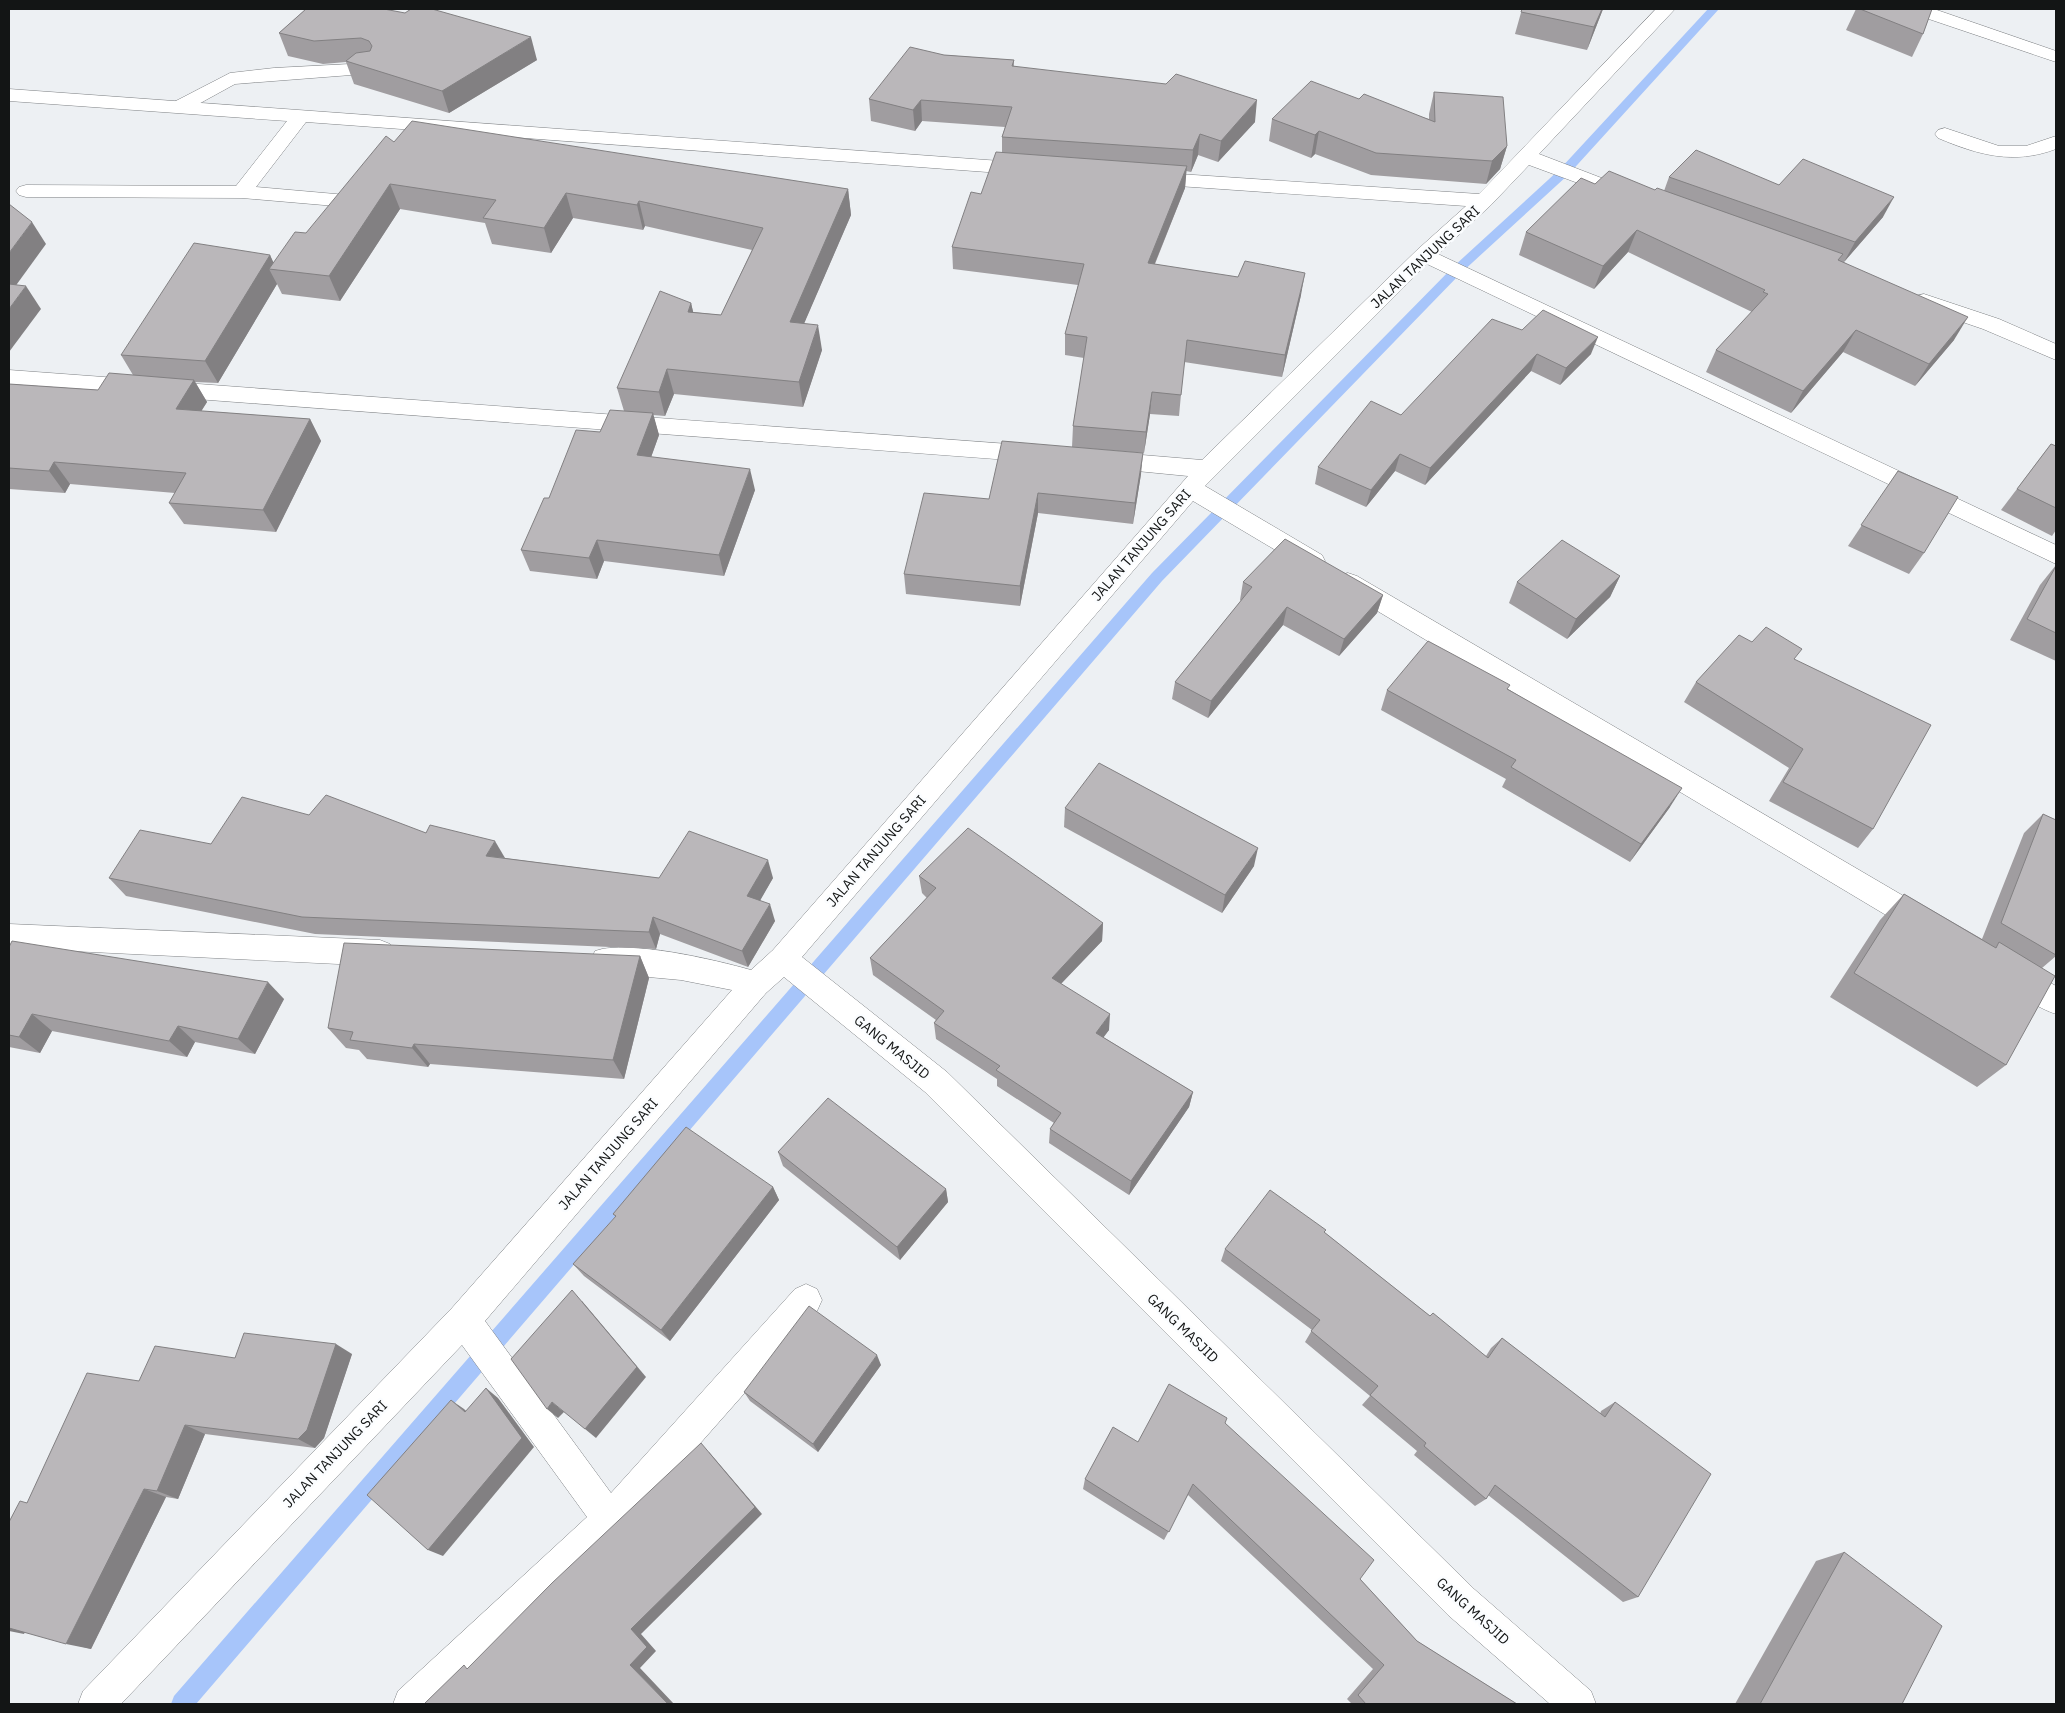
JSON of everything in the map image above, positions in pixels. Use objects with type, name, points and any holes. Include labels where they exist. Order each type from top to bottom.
[{"type":"street","name":"JALAN TANJUNG SARI","points":[[96,1704],[479,1341],[756,984],[783,959],[1200,484],[1436,261],[1484,201],[1540,162],[1666,9]]},
{"type":"street","points":[[1916,9],[2056,57]]},
{"type":"street","points":[[176,108],[230,79],[274,74],[370,69]]},
{"type":"street","points":[[9,95],[1046,170]]},
{"type":"street","points":[[242,192],[300,117]]},
{"type":"street","points":[[1945,134],[1979,149],[1996,153],[2012,154],[2056,142]]},
{"type":"street","points":[[1540,162],[1645,201]]},
{"type":"street","points":[[1126,176],[1484,201]]},
{"type":"street","points":[[26,190],[242,192],[347,201]]},
{"type":"street","points":[[1436,261],[2056,554]]},
{"type":"street","points":[[1909,296],[1991,324],[2056,353]]},
{"type":"street","points":[[9,377],[1058,456]]},
{"type":"street","points":[[1088,459],[1200,484],[1227,510],[1945,935]]},
{"type":"street","points":[[9,936],[408,954]]},
{"type":"street","points":[[576,958],[644,962],[708,970],[756,984]]},
{"type":"street","name":"GANG MASJID","points":[[783,959],[936,1082],[1462,1602],[1578,1704]]},
{"type":"street","points":[[1988,961],[2056,1001]]},
{"type":"street","points":[[411,1704],[610,1520],[806,1300]]},
{"type":"street","points":[[479,1341],[610,1520]]},
{"type":"building","points":[[306,9],[384,9],[405,13],[411,9],[432,9],[531,37],[442,91],[346,61],[356,53],[370,51],[372,46],[369,41],[361,38],[314,41],[279,33]]},
{"type":"building","points":[[1522,9],[1602,9],[1594,27],[1521,12]]},
{"type":"building","points":[[1860,9],[1932,9],[1923,34]]},
{"type":"building","points":[[910,47],[944,55],[1014,60],[1012,66],[1166,84],[1176,74],[1257,100],[1221,141],[1200,134],[1193,150],[1002,137],[1012,107],[921,100],[913,110],[869,99]]},
{"type":"building","points":[[1311,81],[1359,99],[1364,94],[1435,122],[1434,92],[1503,97],[1507,146],[1492,161],[1376,153],[1319,131],[1315,135],[1272,119]]},
{"type":"building","points":[[412,121],[848,189],[790,322],[818,325],[799,382],[667,369],[659,392],[617,388],[660,291],[691,303],[688,312],[721,315],[763,228],[639,201],[637,205],[566,193],[544,228],[483,218],[496,200],[390,184],[329,276],[269,269],[295,232],[306,233],[386,136],[394,142]]},
{"type":"building","points":[[1696,150],[1779,185],[1803,159],[1894,197],[1855,242],[1669,177]]},
{"type":"building","points":[[996,152],[1187,166],[1148,263],[1238,277],[1245,261],[1305,273],[1285,355],[1187,340],[1181,395],[1152,392],[1146,432],[1073,426],[1087,337],[1065,334],[1084,264],[952,247],[971,192],[981,194]]},
{"type":"building","points":[[1609,171],[1655,190],[1657,188],[1843,254],[1838,260],[1968,317],[1929,364],[1856,330],[1803,391],[1716,350],[1768,294],[1763,292],[1765,290],[1637,230],[1603,266],[1526,232],[1581,178],[1595,184]]},
{"type":"building","points":[[9,204],[32,222],[9,253]]},
{"type":"building","points":[[194,243],[270,255],[205,361],[121,355]]},
{"type":"building","points":[[9,284],[26,286],[9,309]]},
{"type":"building","points":[[1543,310],[1598,337],[1566,368],[1537,354],[1430,468],[1400,454],[1371,490],[1318,467],[1371,401],[1401,415],[1492,319],[1522,330]]},
{"type":"building","points":[[109,373],[194,380],[176,409],[310,419],[263,510],[169,503],[186,473],[54,462],[49,471],[9,468],[9,384],[98,390]]},
{"type":"building","points":[[610,410],[653,413],[637,455],[750,469],[719,555],[597,540],[589,558],[521,550],[544,498],[549,498],[576,430],[600,432]]},
{"type":"building","points":[[1002,441],[1143,453],[1135,503],[1038,493],[1020,586],[904,574],[924,493],[989,499]]},
{"type":"building","points":[[2051,444],[2056,446],[2056,508],[2017,489]]},
{"type":"building","points":[[1898,471],[1958,497],[1924,553],[1861,525]]},
{"type":"building","points":[[1285,539],[1383,595],[1344,639],[1287,607],[1211,701],[1175,682],[1252,587],[1243,582]]},
{"type":"building","points":[[1562,540],[1620,576],[1576,619],[1517,582]]},
{"type":"building","points":[[2056,566],[2056,633],[2027,619]]},
{"type":"building","points":[[1766,627],[1802,649],[1794,659],[1931,725],[1873,829],[1783,782],[1803,749],[1696,682],[1739,635],[1752,642]]},
{"type":"building","points":[[1428,641],[1510,685],[1507,689],[1682,788],[1641,844],[1511,767],[1516,760],[1387,690]]},
{"type":"building","points":[[1099,763],[1258,848],[1225,895],[1065,808]]},
{"type":"building","points":[[326,795],[426,833],[430,825],[495,841],[486,856],[659,878],[689,831],[768,860],[747,896],[770,904],[742,951],[653,917],[649,932],[302,917],[109,878],[140,830],[211,844],[242,797],[309,815]]},
{"type":"building","points":[[2043,814],[2056,820],[2056,955],[2001,923]]},
{"type":"building","points":[[968,828],[1103,923],[1052,978],[1110,1014],[1096,1033],[1193,1092],[1131,1181],[1050,1129],[1061,1113],[996,1070],[1000,1066],[934,1023],[944,1011],[870,958],[936,888],[919,876]]},
{"type":"building","points":[[1904,894],[1996,948],[1999,942],[2055,976],[2006,1065],[1854,973]]},
{"type":"building","points":[[12,941],[268,982],[238,1039],[178,1026],[169,1041],[32,1014],[19,1037],[9,1035],[9,947]]},
{"type":"building","points":[[344,943],[640,956],[613,1060],[414,1044],[412,1048],[350,1040],[353,1032],[328,1028]]},
{"type":"building","points":[[828,1098],[946,1189],[897,1247],[778,1152]]},
{"type":"building","points":[[686,1127],[773,1187],[661,1330],[573,1264],[616,1216],[613,1214]]},
{"type":"building","points":[[1270,1190],[1326,1230],[1324,1232],[1430,1316],[1433,1313],[1488,1358],[1502,1338],[1605,1417],[1615,1402],[1711,1474],[1638,1597],[1495,1485],[1486,1499],[1424,1446],[1426,1443],[1370,1395],[1378,1386],[1311,1331],[1320,1320],[1225,1249]]},
{"type":"building","points":[[572,1290],[637,1367],[585,1429],[552,1402],[547,1409],[511,1359]]},
{"type":"building","points":[[809,1306],[877,1355],[813,1444],[744,1392]]},
{"type":"building","points":[[244,1333],[336,1344],[307,1430],[298,1439],[185,1425],[157,1491],[144,1489],[66,1644],[9,1628],[9,1522],[20,1501],[27,1503],[87,1373],[139,1381],[155,1346],[235,1358]]},
{"type":"building","points":[[1169,1384],[1227,1418],[1225,1423],[1374,1560],[1360,1579],[1417,1641],[1517,1704],[1366,1704],[1358,1695],[1384,1665],[1193,1484],[1169,1532],[1085,1479],[1113,1427],[1138,1442]]},
{"type":"building","points":[[486,1388],[522,1438],[428,1550],[367,1495],[451,1400],[465,1412]]},
{"type":"building","points":[[701,1443],[755,1507],[631,1629],[647,1647],[630,1665],[668,1704],[424,1704],[464,1665],[467,1669],[552,1583]]},
{"type":"building","points":[[1844,1552],[1942,1626],[1902,1704],[1760,1704]]},
{"type":"waterway","points":[[182,1704],[1157,577],[1457,270],[1564,172],[1714,9]]}]
